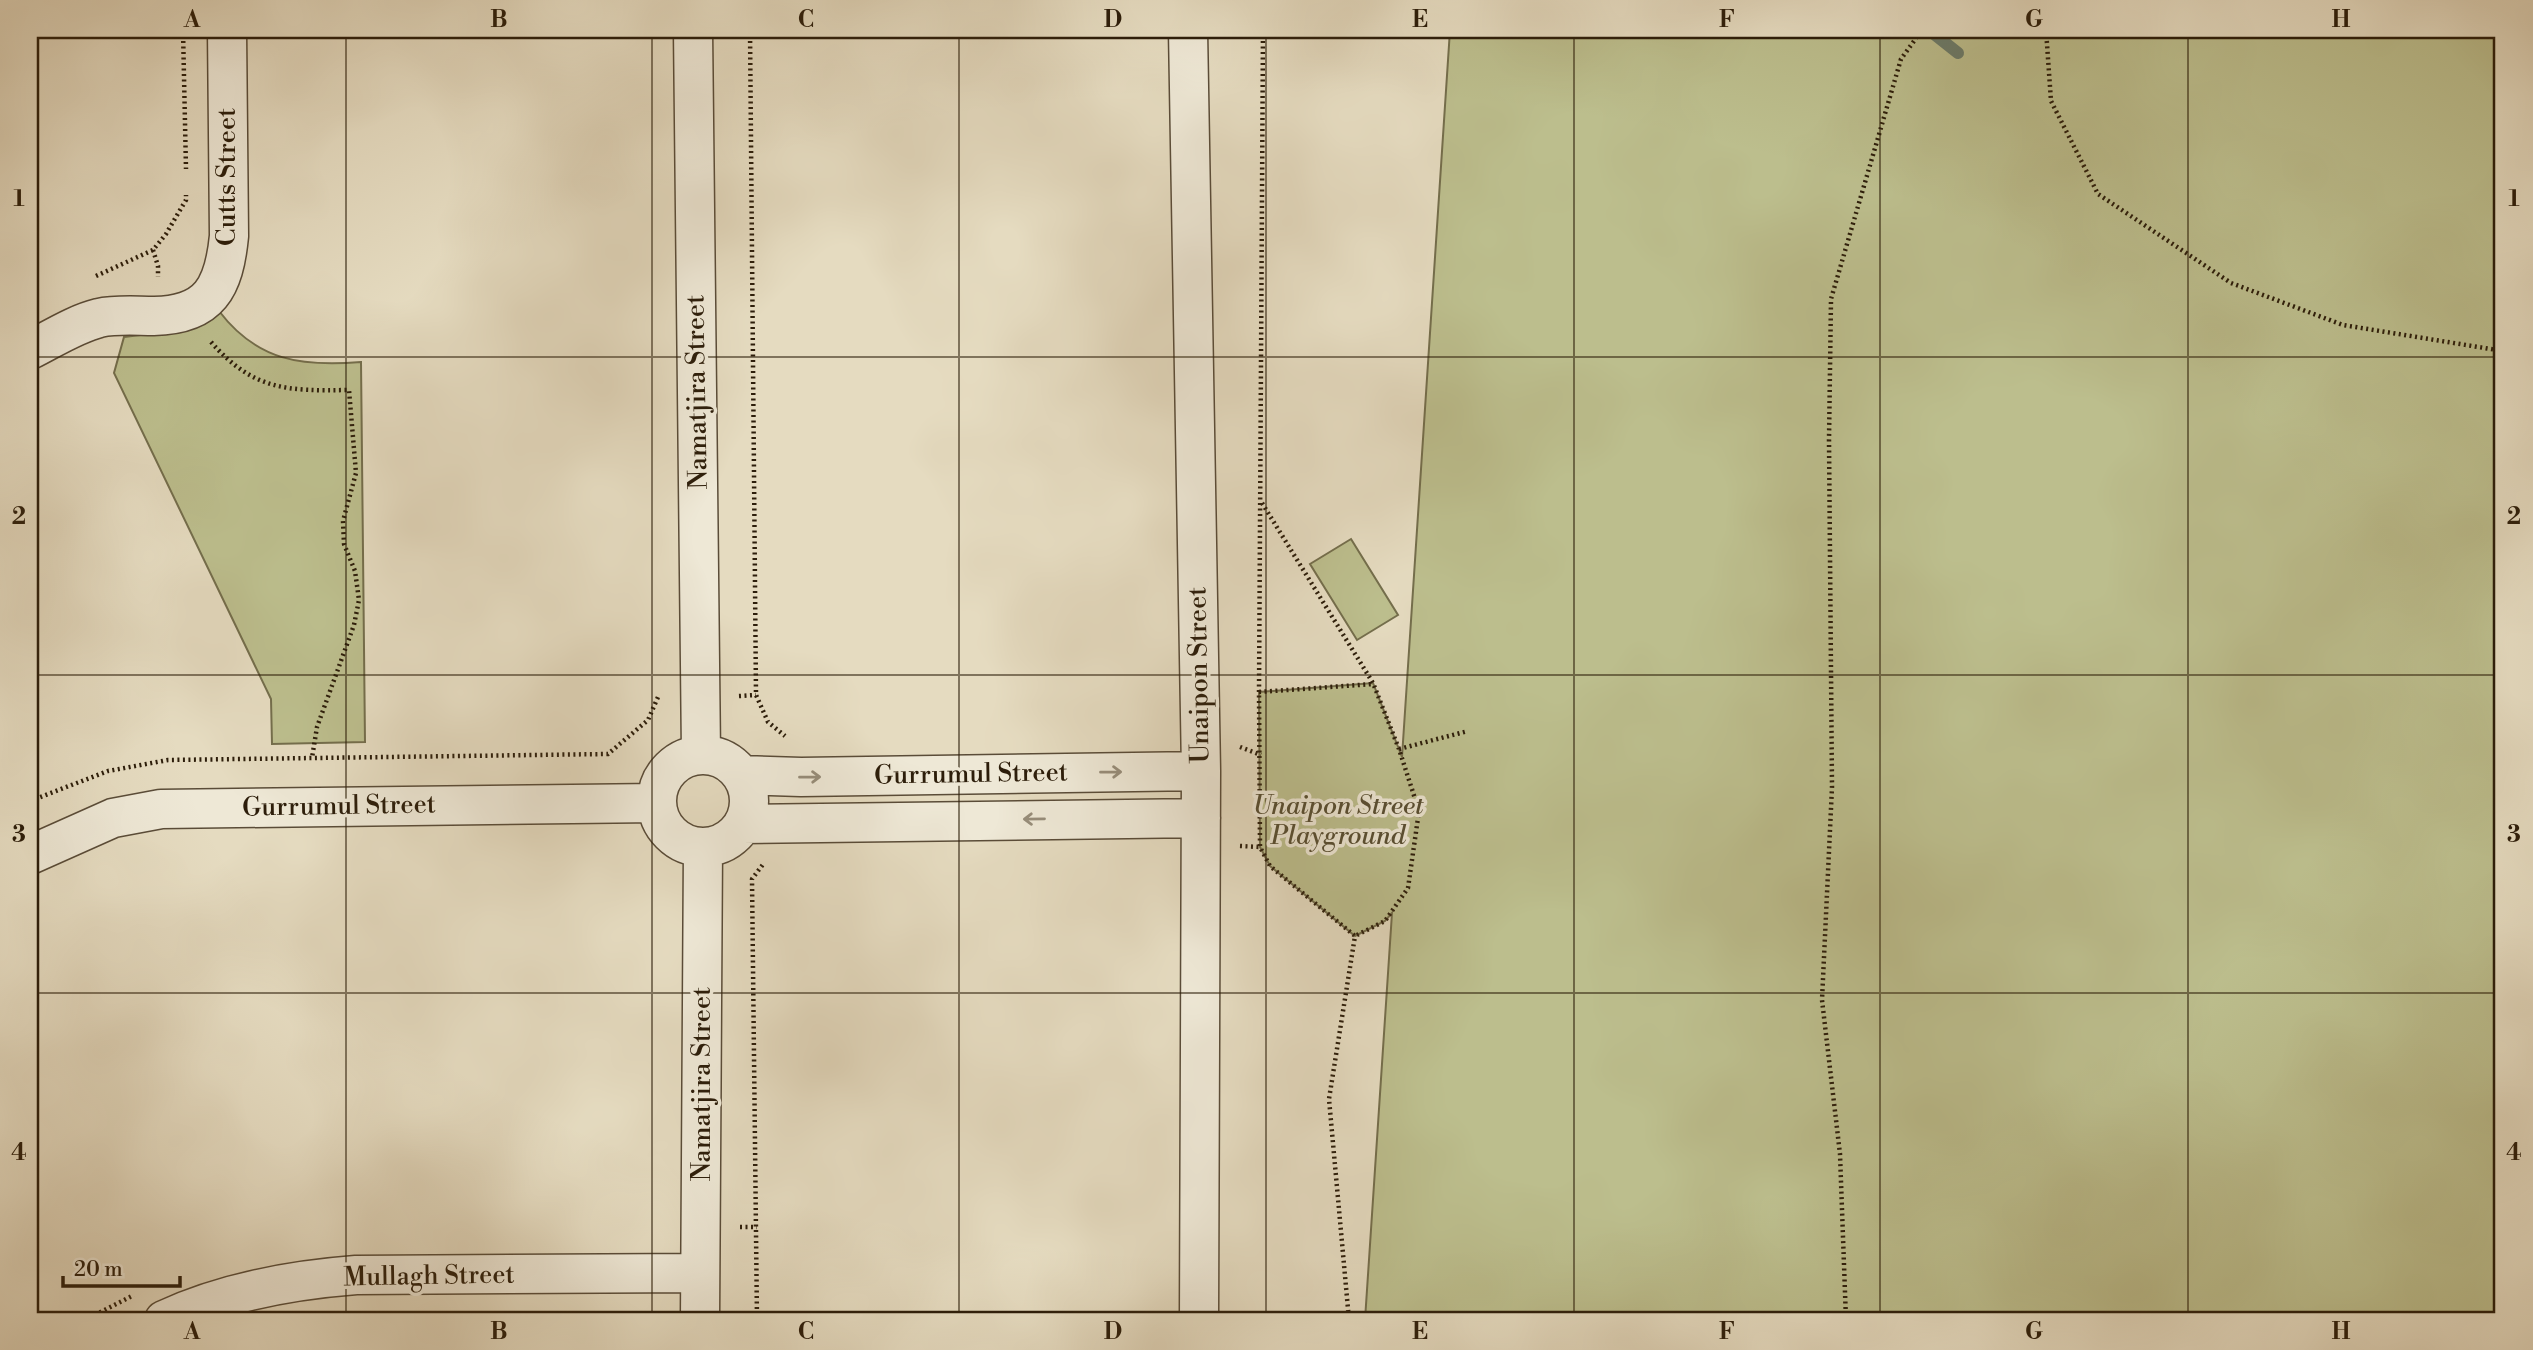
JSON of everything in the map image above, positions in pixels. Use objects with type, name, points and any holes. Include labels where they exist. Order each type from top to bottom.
[{"type":"street","name":"Cutts Street","points":[[30,349],[79,325],[101,318],[156,316],[190,311],[215,289],[226,265],[229,236],[227,30]]},
{"type":"street","name":"Namatjira Street","points":[[693,30],[701,754]]},
{"type":"street","name":"Unaipon Street","points":[[1188,30],[1201,771],[1199,1320]]},
{"type":"street","points":[[701,754],[717,757],[731,764],[742,775],[750,800],[743,824],[726,840],[703,847],[689,845],[666,829],[657,803],[659,788],[674,764],[701,754]]},
{"type":"street","name":"Gurrumul Street","points":[[742,775],[801,777],[1201,771]]},
{"type":"street","name":"Gurrumul Street","points":[[30,855],[113,818],[160,808],[657,803]]},
{"type":"street","name":"Gurrumul Street","points":[[743,824],[1201,818]]},
{"type":"street","name":"Namatjira Street","points":[[700,1320],[703,847]]},
{"type":"street","name":"Mullagh Street","points":[[164,1320],[182,1311],[242,1293],[300,1280],[356,1275],[700,1273]]},
{"type":"path","points":[[183,30],[186,174]]},
{"type":"path","points":[[750,30],[756,695],[768,722],[793,743]]},
{"type":"path","points":[[1263,30],[1260,847],[1270,866],[1354,936]]},
{"type":"path","points":[[1846,1320],[1840,1154],[1822,1000],[1832,774],[1829,440],[1831,299],[1901,59],[1922,30]]},
{"type":"path","points":[[2046,30],[2051,101],[2098,194],[2231,283],[2343,325],[2503,351]]},
{"type":"path","points":[[91,278],[153,250],[186,200],[186,187]]},
{"type":"path","points":[[205,336],[240,370],[264,383],[297,391],[349,390],[356,473],[342,521],[344,544],[355,571],[359,600],[354,625],[317,727],[312,758]]},
{"type":"path","points":[[1261,502],[1373,684],[1399,748],[1419,811],[1408,888],[1385,921],[1354,936]]},
{"type":"path","points":[[1259,692],[1373,684]]},
{"type":"path","points":[[30,801],[108,771],[168,760],[608,754],[648,720],[658,697],[756,695]]},
{"type":"path","points":[[1399,748],[1468,731]]},
{"type":"path","points":[[757,1320],[752,879],[771,853]]},
{"type":"path","points":[[1349,1320],[1329,1099],[1354,936]]},
{"type":"green space","name":"Unaipon Street Playground","points":[[1450,30],[2503,30],[2503,1320],[1365,1320],[1392,913],[1385,921],[1355,936],[1270,866],[1260,847],[1259,692],[1373,683],[1402,757]]},
{"type":"green space","points":[[219,311],[249,341],[282,357],[319,363],[361,362],[365,742],[272,744],[271,699],[114,373],[124,337],[173,331]]},
{"type":"green space","points":[[1351,539],[1398,615],[1357,640],[1310,564]]},
{"type":"waterway","points":[[1929,30],[1958,53]]}]
